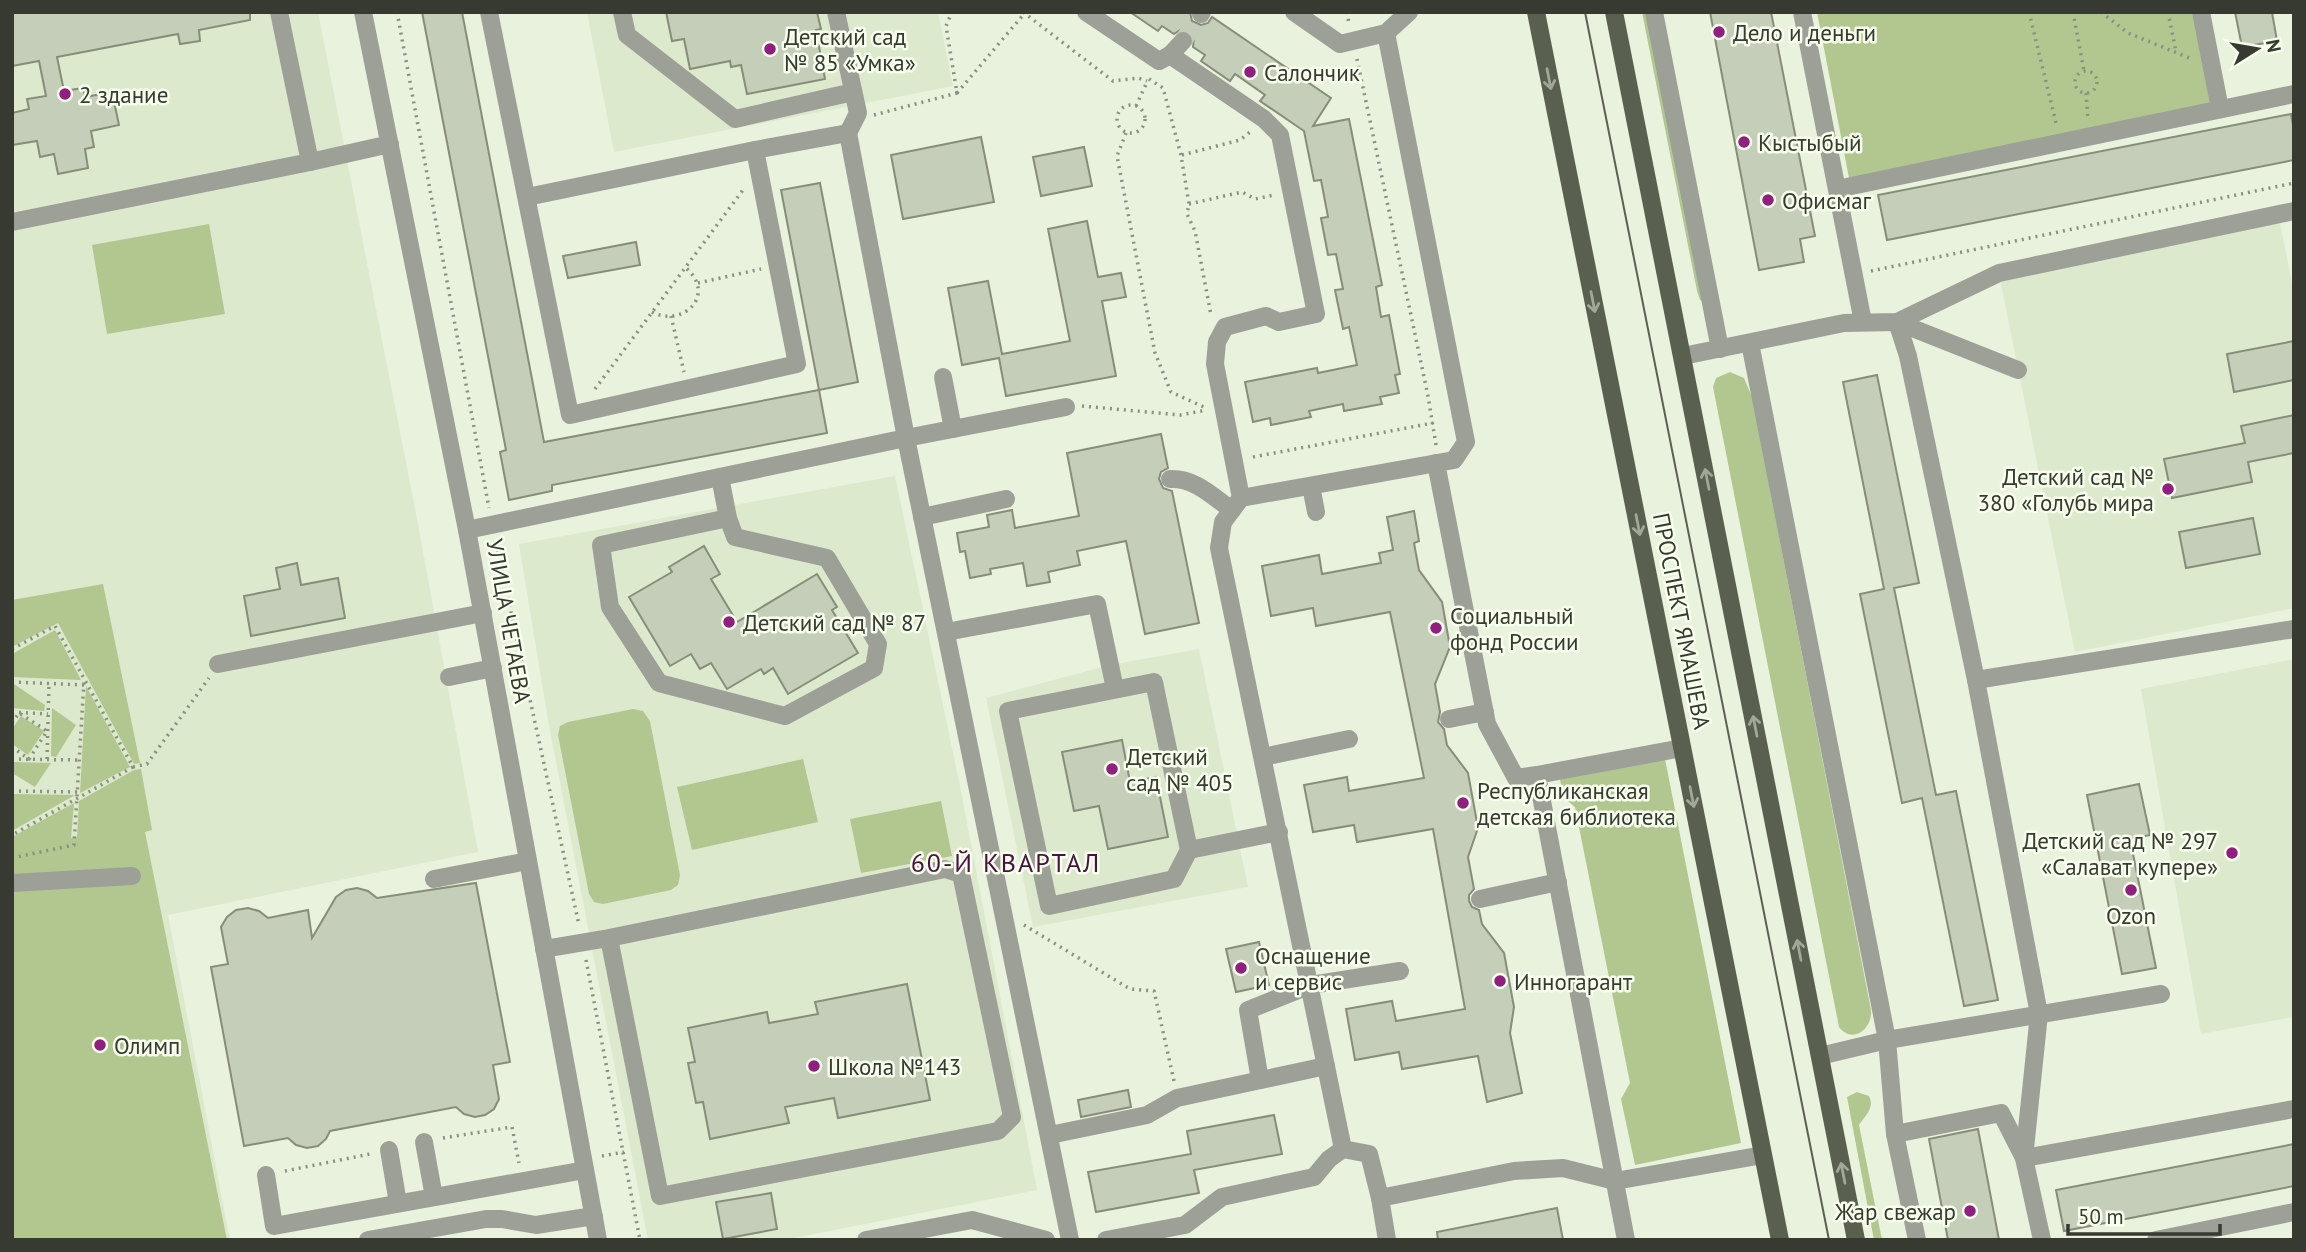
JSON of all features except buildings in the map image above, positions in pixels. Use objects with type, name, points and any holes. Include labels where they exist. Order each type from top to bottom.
[{"type":"main road","name":"ПРОСПЕКТ ЯМАШЕВА","points":[[1536,12],[1780,1240]]},
{"type":"main road","points":[[1614,12],[1857,1240]]},
{"type":"street","points":[[279,12],[310,162]]},
{"type":"street","name":"УЛИЦА ЧЕТАЕВА","points":[[363,12],[483,613],[598,1240]]},
{"type":"street","points":[[489,12],[570,415],[797,364],[755,150]]},
{"type":"street","points":[[622,12],[626,35],[735,119],[853,92]]},
{"type":"street","points":[[836,12],[858,113],[848,133],[906,438],[1050,1135],[1069,1240]]},
{"type":"street","points":[[1086,12],[1264,119],[1280,135],[1316,314],[1279,322],[1266,316],[1225,327],[1217,342],[1217,413],[1234,461],[1236,504],[1223,522],[1219,548],[1343,1149]]},
{"type":"street","points":[[1294,12],[1340,44],[1387,33],[1409,12]]},
{"type":"street","points":[[1654,12],[1720,349]]},
{"type":"street","points":[[1802,12],[1863,322]]},
{"type":"street","points":[[2201,12],[2220,109]]},
{"type":"street","points":[[1170,480],[1185,479],[1236,504],[1436,454],[1454,460],[1466,442],[1387,33]]},
{"type":"street","points":[[1164,58],[1183,41]]},
{"type":"street","points":[[1837,189],[2294,94]]},
{"type":"street","points":[[527,197],[848,133]]},
{"type":"street","points":[[12,222],[390,144]]},
{"type":"street","points":[[1897,322],[1999,273],[2294,211]]},
{"type":"street","points":[[1683,356],[1844,323],[1897,322],[2018,370]]},
{"type":"street","points":[[1897,322],[1908,356],[1976,680],[2039,1014],[2024,1158]]},
{"type":"street","points":[[1750,343],[1887,1040],[1895,1134],[1917,1240]]},
{"type":"street","points":[[943,377],[953,429]]},
{"type":"street","points":[[467,530],[1066,407]]},
{"type":"street","points":[[1436,454],[1485,712],[1488,724],[1516,778],[1682,748]]},
{"type":"street","points":[[720,477],[728,518],[735,537],[827,558],[878,644],[874,668],[785,716],[659,683],[610,607],[601,545],[728,518]]},
{"type":"street","points":[[1311,486],[1316,512]]},
{"type":"street","points":[[922,517],[1006,499]]},
{"type":"street","points":[[946,632],[1097,604],[1115,689]]},
{"type":"street","points":[[218,664],[483,613]]},
{"type":"street","points":[[1976,680],[2294,629]]},
{"type":"street","points":[[449,677],[493,668]]},
{"type":"street","points":[[1154,681],[1189,850],[1174,879],[1049,906],[1008,711],[1154,681]]},
{"type":"street","points":[[1449,719],[1485,712]]},
{"type":"street","points":[[1263,757],[1349,739]]},
{"type":"street","points":[[1537,775],[1626,1240]]},
{"type":"street","points":[[1189,850],[1279,832]]},
{"type":"street","points":[[434,879],[528,861]]},
{"type":"street","points":[[544,949],[945,869],[961,874],[1012,1117],[998,1131],[660,1196],[609,938]]},
{"type":"street","points":[[12,883],[132,876]]},
{"type":"street","points":[[1480,899],[1558,883]]},
{"type":"street","points":[[1260,1080],[1248,1010],[1311,985],[1400,971]]},
{"type":"street","points":[[1820,1056],[1887,1040],[2161,994]]},
{"type":"street","points":[[1050,1135],[1147,1115],[1177,1098],[1326,1066]]},
{"type":"street","points":[[2024,1158],[2294,1109]]},
{"type":"street","points":[[1895,1134],[2001,1113],[2024,1158],[2042,1240]]},
{"type":"street","points":[[424,1142],[433,1197]]},
{"type":"street","points":[[1106,1240],[1185,1225],[1222,1197],[1314,1177],[1329,1159],[1343,1149],[1369,1154],[1387,1240]]},
{"type":"street","points":[[388,1238],[389,1150]]},
{"type":"street","points":[[1380,1198],[1514,1171],[1563,1168],[1615,1181],[1763,1155]]},
{"type":"street","points":[[266,1175],[274,1226],[585,1170]]},
{"type":"street","points":[[2156,1240],[2294,1213]]},
{"type":"street","points":[[369,1240],[486,1219],[536,1225],[594,1216]]},
{"type":"street","points":[[866,1240],[972,1220],[1046,1240]]},
{"type":"path","points":[[397,12],[492,524],[582,942],[640,1240]]},
{"type":"path","points":[[952,12],[946,26],[957,93]]},
{"type":"path","points":[[1347,12],[1433,423],[1436,454]]},
{"type":"path","points":[[2029,12],[2061,142]]},
{"type":"path","points":[[2073,12],[2084,71]]},
{"type":"path","points":[[2101,12],[2128,33],[2211,67]]},
{"type":"path","points":[[2168,12],[2176,52]]},
{"type":"path","points":[[848,133],[868,116],[957,93],[1024,13],[1113,81],[1138,78],[1163,88],[1181,155],[1189,204],[1187,214],[1195,231],[1217,342]]},
{"type":"path","points":[[1136,106],[1148,80],[1164,58]]},
{"type":"path","points":[[2084,71],[2095,74],[2098,80],[2094,91],[2086,93],[2077,90],[2075,79],[2084,71]]},
{"type":"path","points":[[2086,93],[2089,136]]},
{"type":"path","points":[[1126,106],[1136,106],[1143,111],[1145,124],[1139,131],[1126,133],[1119,127],[1119,112],[1126,106]]},
{"type":"path","points":[[1181,155],[1240,141],[1264,119]]},
{"type":"path","points":[[1126,133],[1117,156],[1155,352],[1171,392],[1217,413]]},
{"type":"path","points":[[578,413],[759,169]]},
{"type":"path","points":[[1854,275],[2294,183]]},
{"type":"path","points":[[1189,204],[1242,192],[1255,198],[1291,192]]},
{"type":"path","points":[[698,283],[778,265]]},
{"type":"path","points":[[652,313],[671,316],[693,307],[699,298],[698,283],[686,268]]},
{"type":"path","points":[[671,316],[688,388]]},
{"type":"path","points":[[1066,407],[1088,406],[1180,415],[1217,413]]},
{"type":"path","points":[[1234,461],[1433,423]]},
{"type":"path","points":[[12,649],[55,626],[133,767]]},
{"type":"path","points":[[12,835],[133,767],[147,764],[218,664]]},
{"type":"path","points":[[12,858],[74,845],[84,679]]},
{"type":"path","points":[[12,682],[84,685]]},
{"type":"path","points":[[47,759],[49,684]]},
{"type":"path","points":[[12,712],[48,713]]},
{"type":"path","points":[[12,723],[19,713]]},
{"type":"path","points":[[19,713],[47,732]]},
{"type":"path","points":[[29,759],[47,732]]},
{"type":"path","points":[[12,747],[29,759]]},
{"type":"path","points":[[12,759],[79,760]]},
{"type":"path","points":[[12,791],[77,792]]},
{"type":"path","points":[[1004,913],[1130,989],[1154,991],[1177,1098]]},
{"type":"shaded area","points":[[12,12],[318,12],[418,524],[478,852],[168,915],[230,1240],[12,1240]]},
{"type":"shaded area","name":"Детский сад № 85 «Умка»","points":[[587,12],[938,12],[953,86],[614,152]]},
{"type":"shaded area","name":"Детский сад № 380 «Голубь мира","points":[[2280,223],[2294,293],[2294,608],[2075,652],[2000,279]]},
{"type":"shaded area","name":"Школа №143","points":[[895,476],[960,786],[1037,1190],[784,1240],[648,1240],[548,720],[519,544]]},
{"type":"shaded area","name":"Детский сад № 405","points":[[1199,649],[1248,887],[1033,927],[986,698],[1110,665]]},
{"type":"shaded area","name":"Детский сад № 297 «Салават купере»","points":[[2294,659],[2294,1017],[2201,1034],[2141,689]]},
{"type":"green space","points":[[1642,12],[1653,12],[1704,302],[1700,300],[1697,291]]},
{"type":"green space","points":[[1817,12],[2193,12],[2211,109],[1849,178]]},
{"type":"green space","points":[[209,224],[225,314],[107,334],[92,245]]},
{"type":"green space","points":[[1730,372],[1744,378],[1752,397],[1871,1010],[1869,1023],[1856,1034],[1844,1032],[1839,1027],[1713,387],[1716,378]]},
{"type":"green space","points":[[103,584],[140,763],[134,764],[58,623],[12,647],[12,600]]},
{"type":"green space","points":[[55,630],[81,680],[12,677],[12,654]]},
{"type":"green space","points":[[14,684],[45,705],[44,711],[12,708]]},
{"type":"green space","points":[[86,686],[130,767],[80,793]]},
{"type":"green space","points":[[52,708],[76,725],[56,757],[51,756]]},
{"type":"green space","points":[[633,709],[643,711],[650,721],[680,875],[678,885],[671,890],[603,904],[594,902],[589,894],[558,735],[560,726],[568,722]]},
{"type":"green space","points":[[21,716],[44,731],[28,755],[12,744],[12,729]]},
{"type":"green space","points":[[803,759],[818,822],[692,850],[677,787]]},
{"type":"green space","points":[[1665,759],[1741,1143],[1635,1165],[1621,1099],[1630,1083],[1575,807],[1563,797],[1560,779]]},
{"type":"green space","points":[[12,762],[51,763],[35,787],[12,773]]},
{"type":"green space","name":"Олимп","points":[[141,769],[152,830],[145,832],[227,1240],[12,1240],[12,837],[74,803],[71,838],[77,837],[79,801],[134,770]]},
{"type":"green space","points":[[12,794],[75,795],[12,831]]},
{"type":"green space","points":[[941,801],[952,856],[861,873],[850,819]]},
{"type":"green space","points":[[1857,1092],[1869,1096],[1871,1100],[1868,1112],[1859,1125],[1882,1240],[1874,1240],[1847,1097]]},
{"type":"tunnel","points":[[1183,41],[1201,14]]},
{"type":"tram line","points":[[1585,12],[1829,1240]]},
{"type":"place","name":"Дело и деньги","points":[[1719,32]]},
{"type":"place","name":"Детский сад № 85 «Умка»","points":[[770,49]]},
{"type":"place","name":"Салончик","points":[[1250,72]]},
{"type":"place","name":"2 здание","points":[[65,94]]},
{"type":"place","name":"Кыстыбый","points":[[1744,142]]},
{"type":"place","name":"Офисмаг","points":[[1768,200]]},
{"type":"place","name":"Детский сад № 380 «Голубь мира","points":[[2168,489]]},
{"type":"place","name":"Детский сад № 87","points":[[729,622]]},
{"type":"place","name":"Социальный фонд России","points":[[1436,628]]},
{"type":"place","name":"Детский сад № 405","points":[[1112,769]]},
{"type":"place","name":"Республиканская детская библиотека","points":[[1463,803]]},
{"type":"place","name":"Детский сад № 297 «Салават купере»","points":[[2232,853]]},
{"type":"place","name":"Ozon","points":[[2131,890]]},
{"type":"place","name":"Оснащение и сервис","points":[[1241,968]]},
{"type":"place","name":"Инногарант","points":[[1500,981]]},
{"type":"place","name":"Олимп","points":[[100,1045]]},
{"type":"place","name":"Школа №143","points":[[814,1066]]},
{"type":"place","name":"Жар свежар","points":[[1970,1211]]},
{"type":"district","name":"60-Й КВАРТАЛ","points":[[1006,862]]}]
